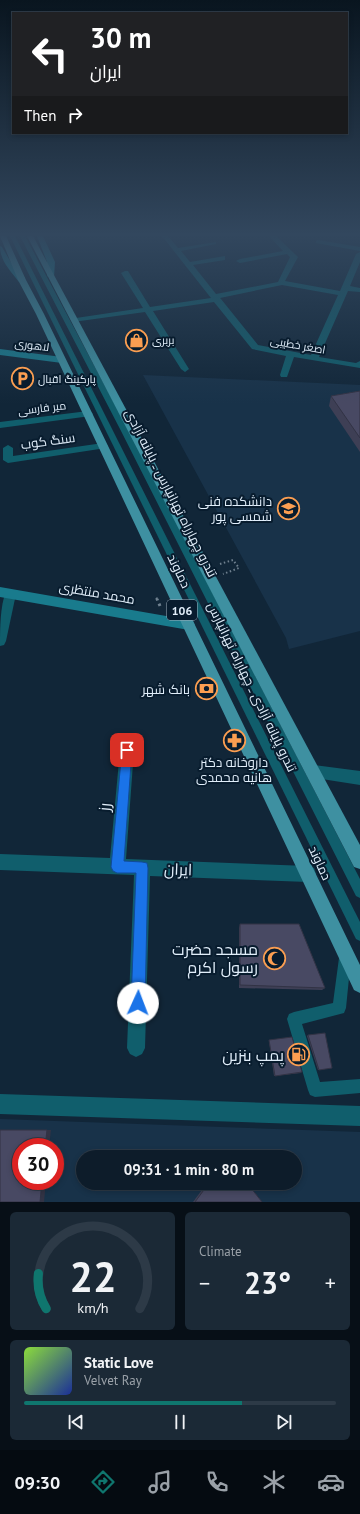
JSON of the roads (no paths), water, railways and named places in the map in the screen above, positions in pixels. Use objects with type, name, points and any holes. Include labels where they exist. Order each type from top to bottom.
[{"type":"main road","name":"دماوند","points":[[28,292],[88,414],[360,984]]},
{"type":"main road","name":"دماوند","points":[[60,292],[360,861]]},
{"type":"main road","name":"لاهوری","points":[[0,352],[62,360]]},
{"type":"main road","name":"محمد منتظری","points":[[5,593],[189,625]]},
{"type":"street","points":[[137,292],[185,369]]},
{"type":"street","name":"اصغر خطیبی","points":[[211,292],[255,347],[314,359],[359,366],[360,364]]},
{"type":"street","points":[[76,320],[148,310],[242,292]]},
{"type":"street","points":[[314,359],[344,292]]},
{"type":"street","points":[[284,375],[291,355]]},
{"type":"street","name":"میر فارسی","points":[[0,425],[88,414]]},
{"type":"street","name":"سنگ کوب","points":[[8,448],[8,460],[103,446]]},
{"type":"street","points":[[0,641],[5,593]]},
{"type":"street","name":"رز","points":[[117,867],[127,750]]},
{"type":"street","points":[[314,772],[360,778]]},
{"type":"street","name":"ایران","points":[[0,862],[308,874]]},
{"type":"street","points":[[136,1048],[142,868]]},
{"type":"street","points":[[0,1104],[360,1116]]},
{"type":"lane","name":"تندرو پایانه آزادی ـ چهارراه تهرانپارس","points":[[40,292],[360,935]]},
{"type":"lane","name":"تندرو چهارراه تهرانپارس ـ پایانه آزادی","points":[[52,292],[124,429],[360,892]]},
{"type":"lane","points":[[346,954],[339,1008],[294,1018],[315,1090],[360,1086]]},
{"type":"place","name":"بربری","points":[[137,340]]},
{"type":"place","name":"پارکینگ اقبال","points":[[23,379]]},
{"type":"place","name":"دانشکده فنی شمسی پور","points":[[288,508]]},
{"type":"place","name":"بانک شهر","points":[[206,689]]},
{"type":"place","name":"داروخانه دکتر هانیه محمدی","points":[[234,740]]},
{"type":"place","name":"مسجد حضرت رسول اکرم","points":[[274,958]]},
{"type":"place","name":"پمپ بنزین","points":[[299,1055]]}]
